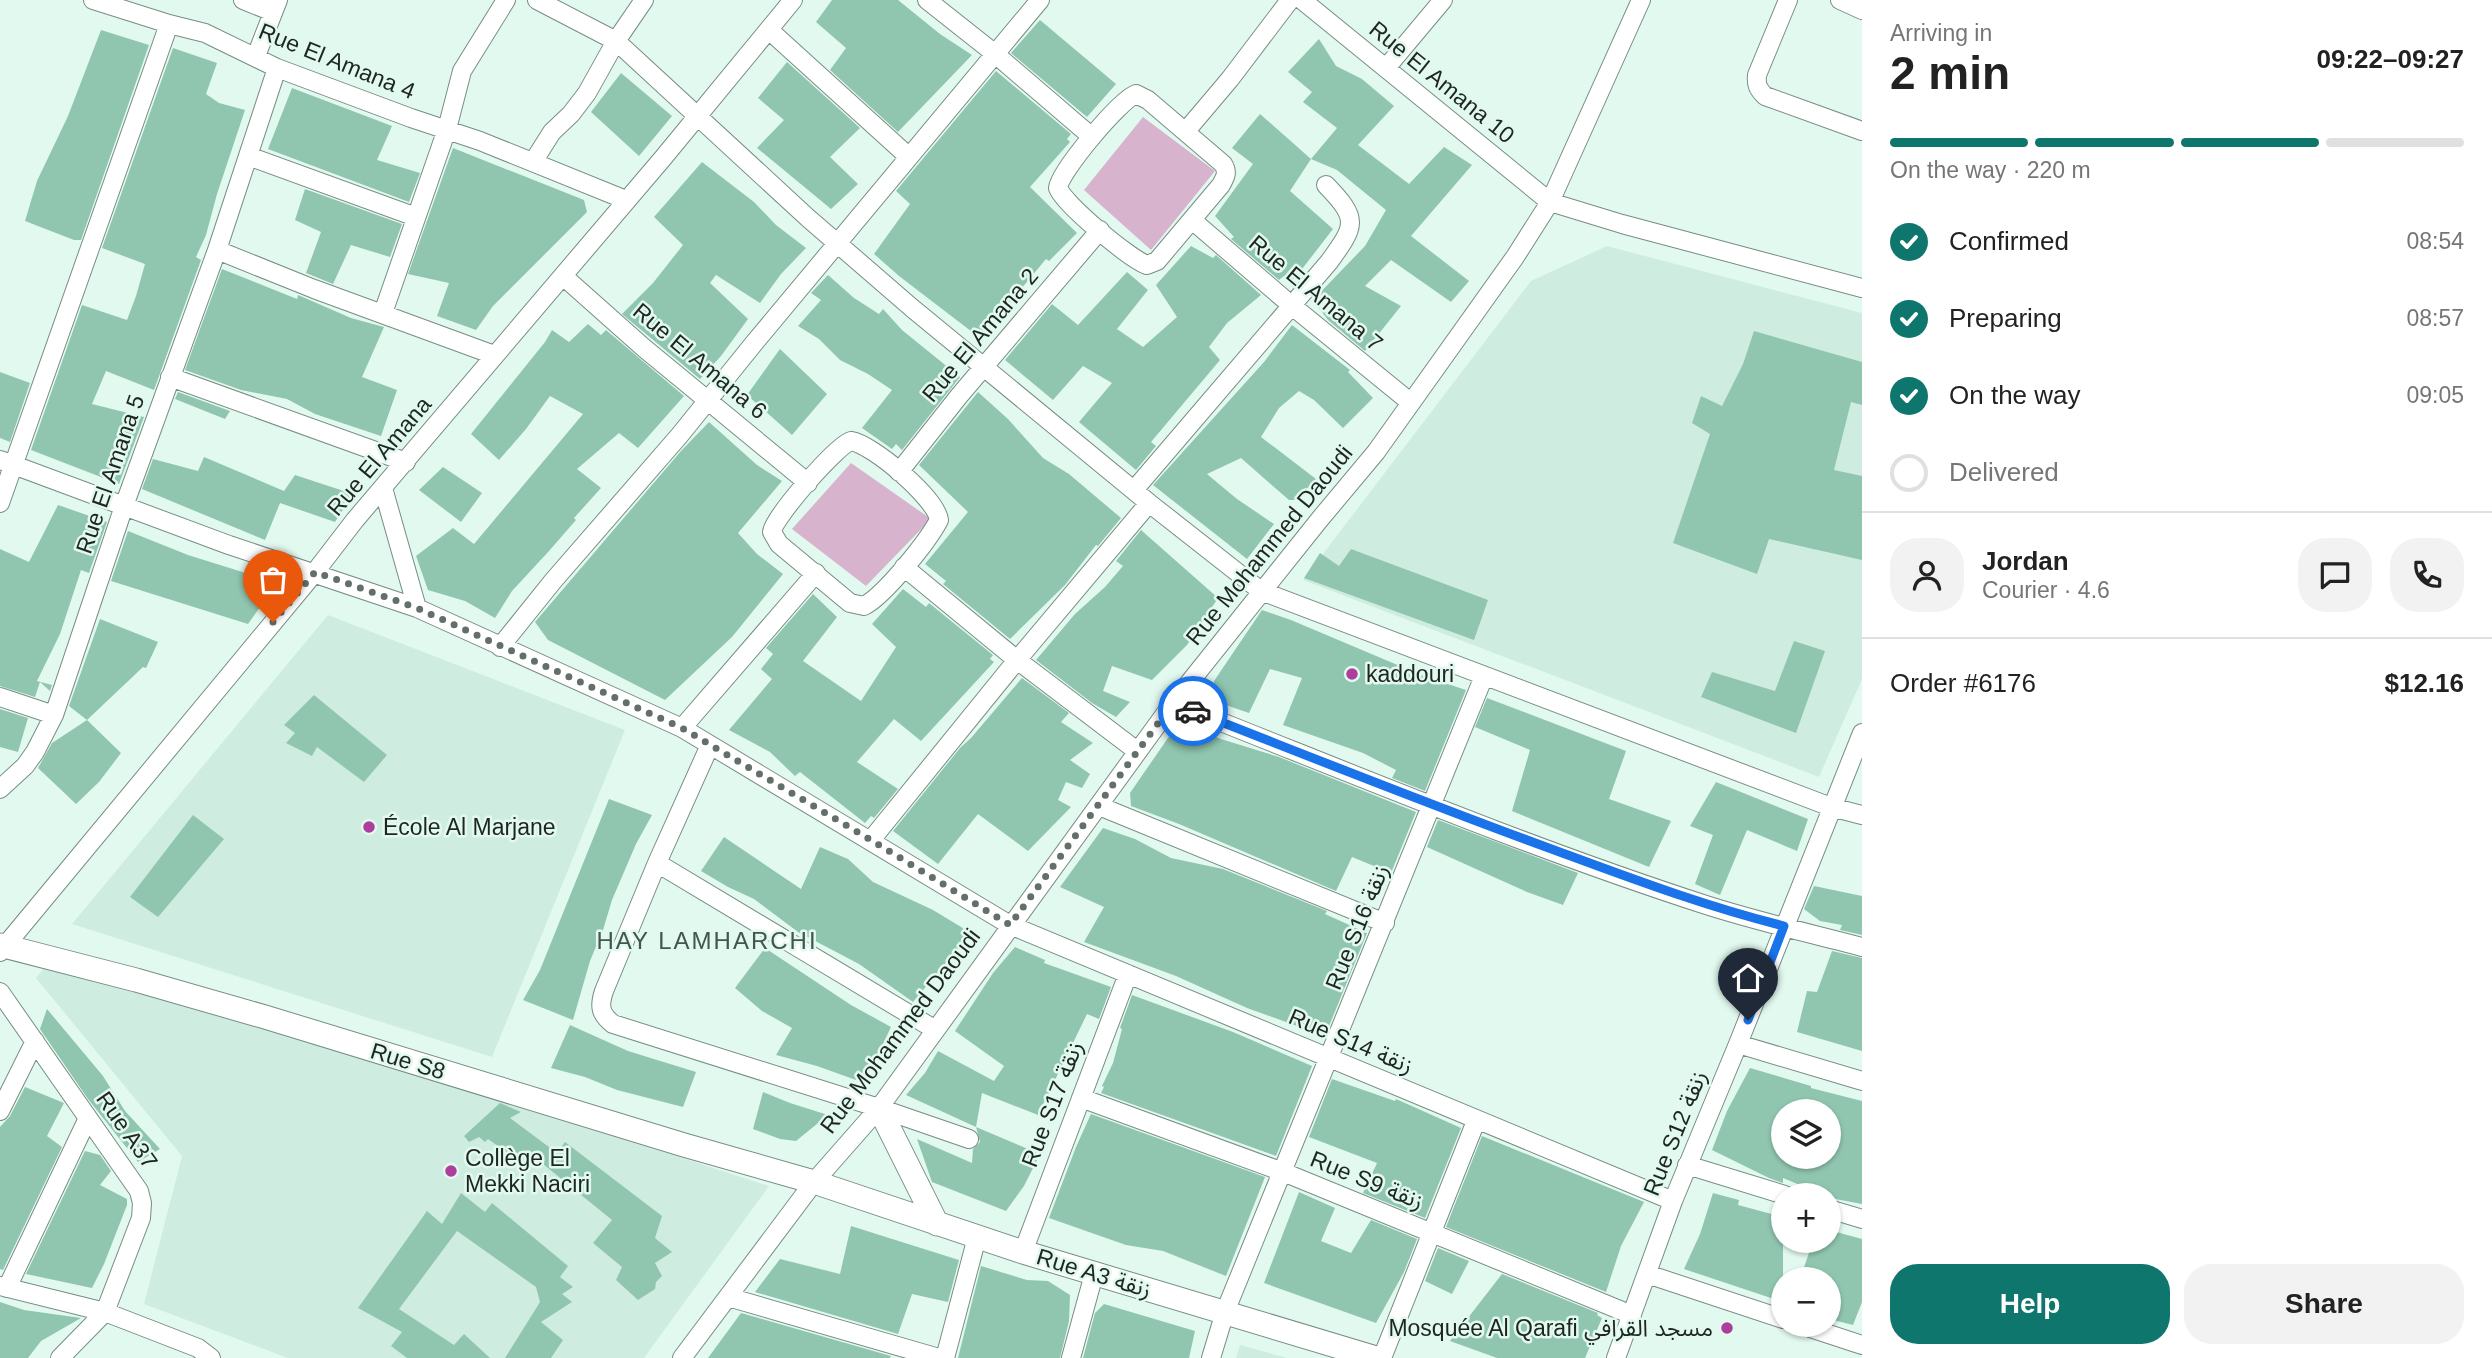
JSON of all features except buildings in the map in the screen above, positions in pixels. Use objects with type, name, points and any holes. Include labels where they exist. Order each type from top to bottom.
[{"type":"street","name":"Rue El Amana 4","points":[[93,0],[205,33],[278,68],[533,162],[626,200]]},
{"type":"street","points":[[243,0],[276,6],[256,56]]},
{"type":"street","points":[[383,313],[447,130],[462,71],[506,0]]},
{"type":"street","points":[[537,0],[616,41],[912,308],[1149,503],[1261,591],[1831,807],[1862,815]]},
{"type":"street","points":[[533,162],[552,132],[571,114],[587,93],[616,41],[644,0]]},
{"type":"street","name":"Rue El Amana","points":[[2,948],[315,572],[355,520],[793,0]]},
{"type":"street","points":[[927,0],[1092,137]]},
{"type":"street","points":[[500,647],[1040,0]]},
{"type":"street","points":[[1186,131],[1230,79],[1290,0]]},
{"type":"street","name":"Rue El Amana 10","points":[[1302,0],[1550,202]]},
{"type":"street","points":[[1386,68],[1443,0]]},
{"type":"street","name":"Rue Mohammed Daoudi","points":[[682,1358],[814,1182],[879,1108],[1173,703],[1376,452],[1515,257],[1550,202],[1641,0]]},
{"type":"street","points":[[1788,0],[1757,75],[1759,90],[1765,96],[1862,131]]},
{"type":"street","points":[[1840,0],[1862,10]]},
{"type":"street","points":[[0,503],[7,463],[169,24]]},
{"type":"street","points":[[769,30],[909,157]]},
{"type":"street","name":"Rue El Amana 5","points":[[0,789],[25,766],[54,715],[124,506],[217,250],[278,68]]},
{"type":"street","points":[[1136,94],[1148,100],[1186,131],[1226,169],[1226,176],[1157,261],[1147,265],[1132,257],[1065,200],[1058,188],[1060,178],[1092,137],[1124,102],[1136,94]]},
{"type":"street","points":[[248,156],[416,217]]},
{"type":"street","points":[[1134,490],[1329,262],[1346,238],[1351,226],[1349,213],[1343,202],[1326,185]]},
{"type":"street","points":[[1550,202],[1862,288]]},
{"type":"street","name":"Rue El Amana 7","points":[[1192,219],[1291,305],[1410,402]]},
{"type":"street","name":"Rue El Amana 2","points":[[899,472],[1100,230]]},
{"type":"street","points":[[217,250],[494,355]]},
{"type":"street","name":"Rue El Amana 6","points":[[563,276],[808,483]]},
{"type":"street","points":[[170,377],[406,462]]},
{"type":"street","points":[[851,441],[864,445],[899,472],[931,503],[938,512],[939,520],[904,566],[876,598],[864,606],[850,603],[779,544],[772,532],[775,521],[839,447],[851,441]]},
{"type":"street","name":"Rue S14 زنقة","points":[[7,463],[229,545],[417,608],[682,728],[1010,925],[1673,1201]]},
{"type":"street","points":[[383,488],[417,608]]},
{"type":"street","points":[[871,840],[1149,503]]},
{"type":"street","points":[[904,566],[1017,660],[1137,751]]},
{"type":"street","points":[[682,728],[816,573]]},
{"type":"street","name":"Rue S16 زنقة","points":[[1211,1358],[1225,1312],[1484,676]]},
{"type":"street","points":[[0,697],[54,715]]},
{"type":"street","points":[[1173,703],[1433,806],[1703,904],[1862,947]]},
{"type":"street","name":"Rue S12 زنقة","points":[[1616,1358],[1687,1165],[1862,733]]},
{"type":"street","points":[[710,745],[604,990],[600,1005],[605,1018],[613,1024],[969,1139]]},
{"type":"street","points":[[1099,806],[1385,923]]},
{"type":"street","points":[[657,863],[934,1029]]},
{"type":"street","name":"Rue S8","points":[[2,948],[253,1013],[814,1182]]},
{"type":"street","name":"Rue S17 زنقة","points":[[1023,1252],[1128,974]]},
{"type":"street","name":"Rue A37","points":[[0,992],[139,1191],[142,1203],[141,1218],[105,1312]]},
{"type":"street","points":[[0,1111],[35,1041]]},
{"type":"street","points":[[1738,1044],[1862,1081]]},
{"type":"street","name":"Rue S9 زنقة","points":[[1082,1098],[1283,1172],[1632,1315]]},
{"type":"street","points":[[879,1108],[937,1224]]},
{"type":"street","points":[[88,1118],[4,1287],[105,1312],[198,1348],[211,1358]]},
{"type":"street","points":[[1382,1358],[1476,1121]]},
{"type":"street","points":[[1687,1165],[1771,1191]]},
{"type":"street","name":"Rue A3 زنقة","points":[[814,1182],[1023,1252],[1376,1358]]},
{"type":"street","points":[[1841,1213],[1862,1219]]},
{"type":"street","points":[[945,1358],[977,1237]]},
{"type":"street","points":[[1071,1358],[1094,1273]]},
{"type":"street","points":[[1647,1274],[1771,1315]]},
{"type":"street","points":[[728,1297],[939,1358]]},
{"type":"street","points":[[60,1358],[105,1312]]},
{"type":"street","points":[[1833,1337],[1860,1347]]},
{"type":"shaded area","points":[[1143,117],[1215,171],[1151,250],[1084,190]]},
{"type":"shaded area","points":[[1607,246],[1862,313],[1862,679],[1819,777],[1303,580],[1531,281]]},
{"type":"shaded area","points":[[851,463],[931,519],[866,586],[792,529]]},
{"type":"shaded area","name":"École Al Marjane","points":[[328,615],[625,730],[492,1057],[72,924]]},
{"type":"shaded area","name":"Collège El Mekki Naciri","points":[[55,955],[769,1186],[644,1358],[288,1358],[144,1304],[182,1156],[36,978]]},
{"type":"shaded area","points":[[1240,1345],[1287,1358],[1236,1358]]},
{"type":"way so far","points":[[273,622],[315,572],[417,608],[682,728],[1010,925],[1173,703],[1193,711]]},
{"type":"place","name":"kaddouri","points":[[1352,674]]},
{"type":"place","name":"École Al Marjane","points":[[369,827]]},
{"type":"place","name":"Collège El Mekki Naciri","points":[[451,1171]]},
{"type":"place","name":"Mosquée Al Qarafi مسجد القرافي","points":[[1727,1328]]},
{"type":"district","name":"HAY LAMHARCHI","points":[[707,940]]},
{"type":"route","points":[[1193,711],[1433,806],[1641,882],[1703,904],[1784,926],[1748,1020]]}]
